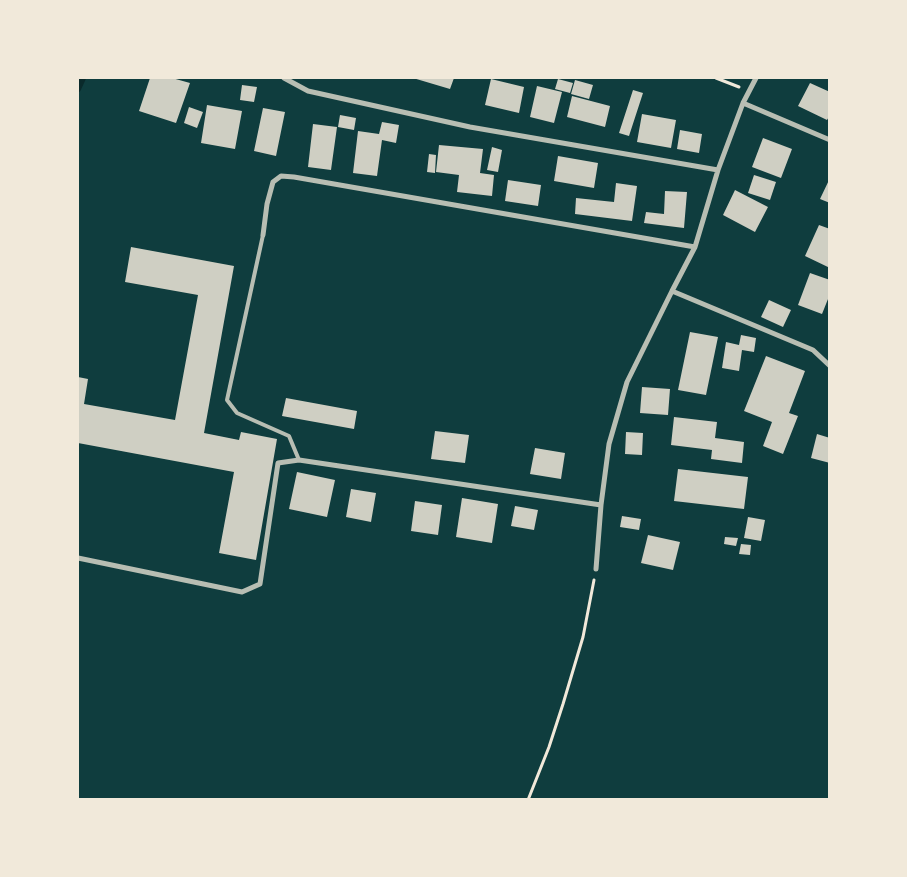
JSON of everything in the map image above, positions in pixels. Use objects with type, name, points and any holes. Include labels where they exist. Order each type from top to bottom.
[{"type":"street","points":[[284,78],[308,92],[470,127],[718,170]]},
{"type":"street","points":[[596,569],[601,505],[609,444],[627,382],[695,247],[718,170],[743,103],[756,78]]},
{"type":"street","points":[[743,103],[830,140]]},
{"type":"street","points":[[263,234],[267,204],[273,182],[281,176],[695,247]]},
{"type":"street","points":[[672,290],[813,350],[830,366]]},
{"type":"street","points":[[78,558],[242,592],[260,584],[278,463],[299,460],[601,505]]},
{"type":"lane","points":[[263,234],[227,400],[237,413],[289,436],[299,460]]},
{"type":"path","points":[[716,78],[748,92]]},
{"type":"path","points":[[528,800],[549,747],[566,696],[583,636],[596,569]]},
{"type":"building","points":[[150,78],[172,78],[190,83],[176,123],[139,111]]},
{"type":"building","points":[[413,78],[454,78],[450,89]]},
{"type":"building","points":[[491,79],[524,87],[519,113],[485,105]]},
{"type":"building","points":[[558,79],[573,83],[570,93],[555,89]]},
{"type":"building","points":[[575,80],[593,85],[589,99],[571,94]]},
{"type":"building","points":[[810,83],[830,92],[830,115],[827,120],[798,106]]},
{"type":"building","points":[[242,85],[257,87],[254,102],[240,100]]},
{"type":"building","points":[[537,86],[562,92],[554,123],[530,117]]},
{"type":"building","points":[[633,90],[643,93],[629,136],[619,133]]},
{"type":"building","points":[[572,96],[610,106],[605,127],[567,117]]},
{"type":"building","points":[[207,105],[242,111],[235,149],[201,143]]},
{"type":"building","points":[[189,107],[203,112],[197,128],[184,123]]},
{"type":"building","points":[[263,108],[285,112],[276,156],[254,151]]},
{"type":"building","points":[[642,114],[676,120],[671,148],[637,142]]},
{"type":"building","points":[[340,115],[356,118],[354,130],[338,127]]},
{"type":"building","points":[[382,122],[399,125],[396,143],[382,140],[377,176],[353,173],[358,131],[379,134]]},
{"type":"building","points":[[313,124],[337,127],[331,170],[308,167]]},
{"type":"building","points":[[680,130],[702,134],[699,153],[677,149]]},
{"type":"building","points":[[763,138],[792,149],[781,178],[752,167]]},
{"type":"building","points":[[439,145],[483,149],[480,173],[494,175],[492,196],[457,192],[459,175],[436,172]]},
{"type":"building","points":[[492,147],[502,150],[498,172],[487,170]]},
{"type":"building","points":[[429,154],[436,155],[435,173],[427,172]]},
{"type":"building","points":[[558,156],[598,163],[594,188],[554,181]]},
{"type":"building","points":[[754,175],[776,182],[770,200],[748,193]]},
{"type":"building","points":[[830,178],[830,203],[820,199]]},
{"type":"building","points":[[508,180],[541,185],[538,206],[505,201]]},
{"type":"building","points":[[616,183],[637,186],[632,221],[575,214],[576,198],[614,202]]},
{"type":"building","points":[[735,190],[768,207],[755,232],[723,215]]},
{"type":"building","points":[[665,191],[687,192],[684,228],[644,223],[646,212],[664,214]]},
{"type":"building","points":[[819,225],[830,229],[830,268],[805,256]]},
{"type":"building","points":[[131,247],[234,266],[204,433],[239,440],[241,432],[277,439],[256,560],[219,553],[234,472],[78,443],[78,377],[88,379],[84,404],[175,420],[198,295],[125,282]]},
{"type":"building","points":[[810,273],[830,280],[830,294],[822,314],[798,305]]},
{"type":"building","points":[[769,300],[791,310],[783,327],[761,317]]},
{"type":"building","points":[[690,332],[718,337],[706,395],[678,390]]},
{"type":"building","points":[[741,335],[756,338],[754,352],[742,350],[739,371],[722,368],[726,342],[739,345]]},
{"type":"building","points":[[766,356],[805,371],[789,413],[798,416],[783,454],[763,446],[772,422],[744,411]]},
{"type":"building","points":[[642,387],[670,389],[668,415],[640,413]]},
{"type":"building","points":[[286,398],[357,411],[354,429],[282,416]]},
{"type":"building","points":[[674,417],[717,422],[715,438],[744,442],[742,463],[711,459],[712,450],[671,445]]},
{"type":"building","points":[[435,431],[469,435],[465,463],[431,459]]},
{"type":"building","points":[[626,432],[643,433],[642,455],[625,454]]},
{"type":"building","points":[[817,434],[830,438],[830,463],[811,458]]},
{"type":"building","points":[[535,448],[565,453],[561,479],[530,474]]},
{"type":"building","points":[[678,469],[748,477],[744,509],[674,501]]},
{"type":"building","points":[[297,472],[335,480],[327,517],[289,509]]},
{"type":"building","points":[[351,489],[376,493],[371,522],[346,517]]},
{"type":"building","points":[[462,498],[498,504],[492,543],[456,537]]},
{"type":"building","points":[[415,501],[442,505],[438,535],[411,531]]},
{"type":"building","points":[[515,506],[538,510],[534,530],[511,526]]},
{"type":"building","points":[[622,516],[641,519],[639,530],[620,527]]},
{"type":"building","points":[[748,517],[765,520],[761,541],[744,538]]},
{"type":"building","points":[[648,535],[680,542],[673,570],[641,563]]},
{"type":"building","points":[[725,537],[738,538],[736,546],[724,544]]},
{"type":"building","points":[[741,544],[751,545],[750,555],[739,554]]},
{"type":"waterway","points":[[78,89],[83,78]]}]
